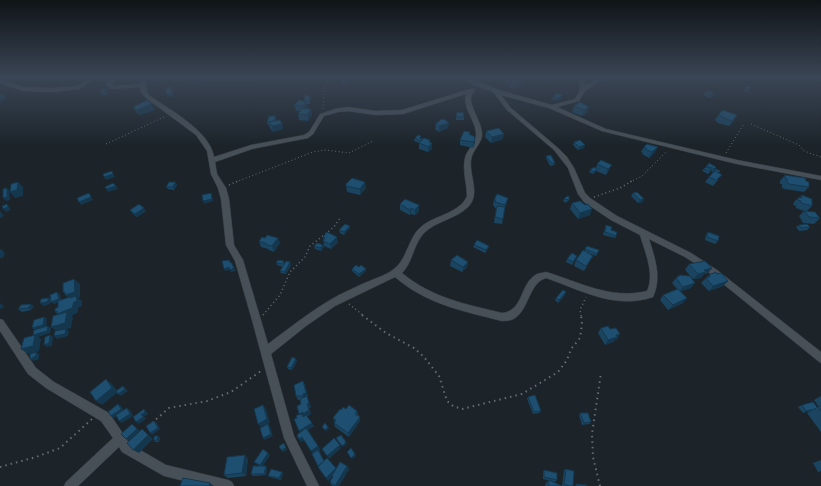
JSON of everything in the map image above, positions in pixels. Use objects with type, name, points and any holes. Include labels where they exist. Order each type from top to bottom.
[{"type":"street","points":[[153,101],[198,134],[210,151],[213,160],[214,174],[222,188],[225,199],[230,245],[239,260],[289,438],[313,486]]},
{"type":"street","points":[[213,160],[251,147],[306,137],[311,133],[322,115],[337,110],[348,109],[376,113],[403,112],[439,101]]},
{"type":"street","points":[[266,352],[316,313],[342,298],[396,273],[407,262],[414,241],[424,228],[436,220],[461,209],[470,202],[472,196],[468,158],[479,135],[478,126],[468,101]]},
{"type":"street","points":[[502,101],[508,109],[565,159],[572,168],[582,194],[587,200],[614,218],[688,256],[714,272],[821,358]]},
{"type":"street","points":[[528,101],[552,107],[586,124],[604,130],[724,159],[821,178]]},
{"type":"street","points":[[552,107],[575,101]]},
{"type":"street","points":[[396,273],[411,286],[430,296],[451,304],[502,317],[511,316],[519,309],[529,289],[538,277],[546,275],[601,295],[624,298],[642,297],[650,294],[654,287],[653,272],[644,234]]},
{"type":"street","points":[[0,323],[32,371],[50,385],[105,417],[126,448],[164,470],[228,486]]},
{"type":"street","points":[[70,486],[119,438]]},
{"type":"path","points":[[322,115],[323,101]]},
{"type":"path","points":[[106,144],[171,113]]},
{"type":"path","points":[[751,124],[799,145],[804,150],[821,157]]},
{"type":"path","points":[[724,159],[743,125]]},
{"type":"path","points":[[222,188],[313,152],[325,150],[349,153],[373,141]]},
{"type":"path","points":[[587,200],[620,188],[642,176],[671,146]]},
{"type":"path","points":[[257,320],[269,309],[280,295],[290,272],[305,257],[310,246],[334,227],[340,218]]},
{"type":"path","points":[[342,298],[380,329],[414,348],[424,357],[439,376],[448,401],[453,406],[462,409],[522,394],[535,385],[548,380],[558,372],[567,360],[571,349],[580,338],[582,324],[580,310],[589,291]]},
{"type":"path","points":[[149,426],[169,408],[207,401],[231,392],[269,364]]},
{"type":"path","points":[[600,486],[593,457],[592,434],[601,373]]},
{"type":"path","points":[[0,467],[36,457],[60,448],[71,440],[98,412]]},
{"type":"building","points":[[146,101],[152,104],[137,110],[133,107]]},
{"type":"building","points":[[298,101],[306,102],[303,106],[294,105]]},
{"type":"building","points":[[580,102],[589,107],[584,110],[574,106]]},
{"type":"building","points":[[302,108],[311,109],[307,115],[298,114]]},
{"type":"building","points":[[723,110],[737,115],[732,121],[722,117],[719,114]]},
{"type":"building","points":[[463,112],[464,117],[457,117],[456,113]]},
{"type":"building","points":[[269,116],[276,116],[274,121],[267,122]]},
{"type":"building","points":[[444,119],[449,123],[439,126],[436,123],[440,121],[439,120]]},
{"type":"building","points":[[280,120],[282,124],[272,126],[269,122]]},
{"type":"building","points":[[499,128],[504,134],[492,137],[486,131]]},
{"type":"building","points":[[464,131],[470,132],[469,134],[475,137],[474,142],[460,140]]},
{"type":"building","points":[[418,135],[421,136],[419,138],[422,139],[420,141],[415,138]]},
{"type":"building","points":[[424,138],[430,140],[429,142],[432,143],[429,147],[419,143]]},
{"type":"building","points":[[580,140],[585,145],[579,147],[574,142]]},
{"type":"building","points":[[647,144],[658,147],[652,152],[645,149],[646,148],[644,147]]},
{"type":"building","points":[[551,155],[555,163],[551,163],[546,156]]},
{"type":"building","points":[[601,160],[612,165],[608,169],[597,164]]},
{"type":"building","points":[[709,163],[716,167],[715,169],[707,166]]},
{"type":"building","points":[[594,167],[597,169],[594,172],[590,170]]},
{"type":"building","points":[[706,167],[712,170],[710,171],[704,169]]},
{"type":"building","points":[[716,169],[720,171],[718,173],[715,171],[712,172]]},
{"type":"building","points":[[112,171],[113,174],[104,177],[103,174]]},
{"type":"building","points":[[715,171],[722,175],[716,180],[709,177]]},
{"type":"building","points":[[785,175],[805,178],[806,181],[809,182],[809,187],[789,184],[785,178]]},
{"type":"building","points":[[352,178],[365,182],[360,189],[346,186]]},
{"type":"building","points":[[18,182],[17,190],[10,192],[11,184]]},
{"type":"building","points":[[169,182],[175,182],[173,187],[166,187]]},
{"type":"building","points":[[113,183],[116,186],[106,189],[105,187]]},
{"type":"building","points":[[7,188],[7,197],[3,198],[3,189]]},
{"type":"building","points":[[637,192],[644,199],[640,200],[633,193]]},
{"type":"building","points":[[89,193],[91,197],[79,202],[77,198]]},
{"type":"building","points":[[211,193],[212,199],[203,201],[202,195]]},
{"type":"building","points":[[497,194],[508,198],[505,205],[495,202],[496,200],[494,200]]},
{"type":"building","points":[[802,195],[812,199],[812,206],[801,203],[801,201],[798,200],[799,197],[802,198]]},
{"type":"building","points":[[567,196],[570,197],[567,200],[564,199]]},
{"type":"building","points":[[405,199],[419,205],[415,210],[411,208],[410,210],[400,204]]},
{"type":"building","points":[[580,201],[585,205],[588,204],[592,209],[580,213],[572,203]]},
{"type":"building","points":[[7,204],[8,207],[3,209],[2,206]]},
{"type":"building","points":[[139,204],[144,208],[135,214],[130,210]]},
{"type":"building","points":[[497,206],[505,207],[503,219],[495,217]]},
{"type":"building","points":[[804,211],[815,212],[820,218],[809,217]]},
{"type":"building","points":[[345,224],[350,226],[344,232],[339,230]]},
{"type":"building","points":[[807,224],[810,227],[801,228],[799,225]]},
{"type":"building","points":[[606,225],[612,227],[611,230],[617,232],[616,236],[605,232]]},
{"type":"building","points":[[327,232],[337,237],[330,244],[323,241],[325,238],[323,237]]},
{"type":"building","points":[[708,232],[719,236],[718,241],[707,237]]},
{"type":"building","points":[[267,235],[278,238],[272,246],[259,241],[262,237],[265,238]]},
{"type":"building","points":[[477,240],[489,246],[486,250],[474,245]]},
{"type":"building","points":[[317,243],[323,245],[320,248],[314,246]]},
{"type":"building","points":[[587,246],[599,250],[597,254],[585,249]]},
{"type":"building","points":[[583,250],[593,256],[586,266],[576,260]]},
{"type":"building","points":[[572,253],[577,256],[573,262],[567,259]]},
{"type":"building","points":[[457,255],[468,262],[463,267],[451,260]]},
{"type":"building","points":[[229,260],[234,268],[230,270],[229,267],[224,269],[222,261]]},
{"type":"building","points":[[278,260],[284,261],[282,264],[276,263]]},
{"type":"building","points":[[286,261],[290,262],[285,272],[280,271]]},
{"type":"building","points":[[705,261],[712,268],[704,270],[706,272],[698,274],[689,264]]},
{"type":"building","points":[[356,265],[359,267],[361,265],[366,269],[359,274],[352,269]]},
{"type":"building","points":[[716,272],[717,274],[721,273],[728,281],[713,286],[706,278],[710,277],[709,275]]},
{"type":"building","points":[[680,275],[690,276],[695,283],[683,287],[676,278]]},
{"type":"building","points":[[74,279],[75,292],[65,295],[65,292],[63,292],[63,283]]},
{"type":"building","points":[[678,289],[687,298],[673,305],[663,295]]},
{"type":"building","points":[[563,290],[566,292],[559,300],[556,298]]},
{"type":"building","points":[[57,292],[59,299],[51,302],[50,295]]},
{"type":"building","points":[[76,296],[77,301],[74,302],[72,308],[57,314],[57,311],[55,312],[55,309],[58,307],[58,301]]},
{"type":"building","points":[[49,298],[47,302],[40,303],[41,299]]},
{"type":"building","points":[[31,304],[28,308],[18,309],[21,305]]},
{"type":"building","points":[[67,312],[65,323],[51,327],[53,316]]},
{"type":"building","points":[[44,317],[43,325],[32,328],[34,320]]},
{"type":"building","points":[[48,326],[47,331],[33,335],[34,330]]},
{"type":"building","points":[[608,326],[610,329],[616,328],[620,334],[616,335],[617,337],[608,340],[601,328]]},
{"type":"building","points":[[66,329],[65,334],[54,336],[55,331]]},
{"type":"building","points":[[35,335],[33,346],[21,349],[24,338]]},
{"type":"building","points":[[50,335],[49,343],[44,345],[45,337]]},
{"type":"building","points":[[36,352],[36,356],[30,359],[30,354]]},
{"type":"building","points":[[292,357],[296,359],[291,368],[287,367]]},
{"type":"building","points":[[106,379],[112,388],[96,401],[90,392]]},
{"type":"building","points":[[303,381],[306,393],[303,394],[303,396],[296,396],[294,385]]},
{"type":"building","points":[[123,386],[125,389],[118,394],[116,391]]},
{"type":"building","points":[[535,395],[541,411],[534,412],[528,397]]},
{"type":"building","points":[[307,396],[309,410],[303,414],[303,412],[299,414],[297,406],[301,404],[300,399]]},
{"type":"building","points":[[813,402],[817,407],[815,409],[806,411],[802,405]]},
{"type":"building","points":[[118,404],[121,409],[111,416],[108,412]]},
{"type":"building","points":[[263,405],[267,419],[258,424],[254,409]]},
{"type":"building","points":[[349,405],[357,411],[355,414],[360,417],[348,433],[334,423],[336,420],[333,418],[340,409],[341,410],[343,407],[346,409]]},
{"type":"building","points":[[127,408],[130,414],[119,421],[116,415]]},
{"type":"building","points":[[144,409],[145,412],[141,415],[143,417],[136,422],[133,417]]},
{"type":"building","points":[[580,413],[588,413],[591,422],[584,423]]},
{"type":"building","points":[[302,414],[303,417],[306,415],[312,423],[299,431],[294,419],[297,418],[296,416]]},
{"type":"building","points":[[154,421],[158,428],[150,433],[146,426]]},
{"type":"building","points":[[325,423],[328,427],[325,430],[322,427]]},
{"type":"building","points":[[132,424],[137,429],[126,439],[121,434]]},
{"type":"building","points":[[268,424],[271,434],[263,438],[260,428]]},
{"type":"building","points":[[306,428],[318,446],[311,451],[302,437],[299,439],[297,435]]},
{"type":"building","points":[[142,429],[148,435],[133,450],[127,443]]},
{"type":"building","points":[[341,435],[346,442],[342,446],[336,438]]},
{"type":"building","points":[[154,436],[158,436],[157,440],[154,441]]},
{"type":"building","points":[[334,438],[340,445],[327,456],[322,449]]},
{"type":"building","points":[[284,443],[286,448],[281,450],[279,446]]},
{"type":"building","points":[[351,448],[355,454],[351,458],[347,452]]},
{"type":"building","points":[[263,449],[268,453],[260,465],[254,462]]},
{"type":"building","points":[[318,450],[324,461],[318,466],[312,454]]},
{"type":"building","points":[[245,455],[242,473],[224,475],[227,457]]},
{"type":"building","points":[[327,458],[336,468],[326,478],[318,467]]},
{"type":"building","points":[[340,462],[347,466],[335,486],[330,482]]},
{"type":"building","points":[[253,466],[266,466],[264,474],[251,474]]},
{"type":"building","points":[[271,469],[282,472],[279,478],[268,476]]},
{"type":"building","points":[[566,469],[574,471],[573,486],[564,484]]},
{"type":"building","points":[[544,470],[557,473],[557,480],[544,477]]},
{"type":"building","points":[[183,478],[210,483],[209,486],[180,486]]},
{"type":"building","points":[[549,480],[562,486],[548,486]]},
{"type":"building","points":[[576,484],[587,485],[587,486],[576,486]]}]
